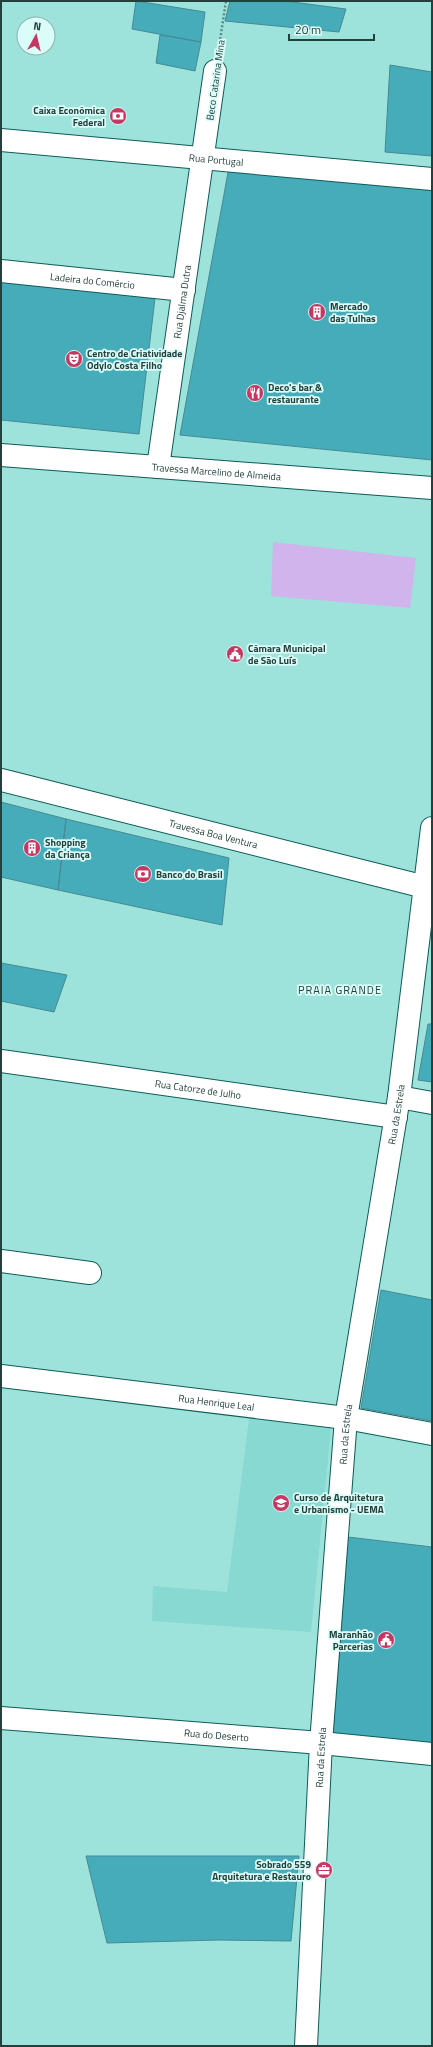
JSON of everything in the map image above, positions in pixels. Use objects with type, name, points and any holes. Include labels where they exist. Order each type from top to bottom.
[{"type":"street","name":"Beco Catarina Mina","points":[[204,160],[215,71]]},
{"type":"street","name":"Rua Portugal","points":[[1,140],[204,160],[432,179]]},
{"type":"street","name":"Rua Djalma Dutra","points":[[158,467],[204,160]]},
{"type":"street","name":"Ladeira do Comércio","points":[[1,270],[184,290]]},
{"type":"street","name":"Travessa Marcelino de Almeida","points":[[1,455],[432,488]]},
{"type":"street","name":"Travessa Boa Ventura","points":[[1,780],[425,887]]},
{"type":"street","name":"Rua da Estrela","points":[[306,2046],[321,1743],[346,1418],[398,1107],[432,828]]},
{"type":"street","name":"Rua Catorze de Julho","points":[[1,1061],[398,1107],[432,1102]]},
{"type":"street","points":[[1,1261],[90,1273]]},
{"type":"street","name":"Rua Henrique Leal","points":[[1,1376],[346,1418],[432,1434]]},
{"type":"street","name":"Rua do Deserto","points":[[1,1718],[321,1743],[432,1754]]},
{"type":"path","name":"Beco Catarina Mina","points":[[215,71],[226,1]]},
{"type":"shaded area","points":[[273,542],[416,558],[410,608],[271,596]]},
{"type":"shaded area","name":"Curso de Arquitetura e Urbanismo - UEMA","points":[[250,1411],[332,1419],[311,1632],[152,1621],[153,1586],[227,1592]]},
{"type":"building","points":[[136,1],[205,12],[201,42],[132,29]]},
{"type":"building","points":[[230,1],[285,1],[346,9],[339,32],[225,21]]},
{"type":"building","points":[[160,35],[201,42],[195,71],[156,63]]},
{"type":"building","points":[[390,65],[432,72],[432,156],[385,152]]},
{"type":"building","name":"Mercado das Tulhas","points":[[229,167],[432,189],[432,460],[180,435]]},
{"type":"building","name":"Centro de Criatividade Odylo Costa Filho","points":[[1,282],[155,298],[139,434],[1,420]]},
{"type":"building","name":"Shopping da Criança","points":[[1,802],[66,819],[58,890],[1,877]]},
{"type":"building","name":"Banco do Brasil","points":[[66,819],[229,858],[222,925],[58,890]]},
{"type":"building","points":[[1,963],[67,975],[54,1012],[1,1001]]},
{"type":"building","points":[[428,1024],[432,1024],[432,1082],[418,1080]]},
{"type":"building","points":[[381,1290],[432,1300],[432,1421],[361,1408]]},
{"type":"building","name":"Maranhão Parcerias","points":[[348,1537],[432,1547],[432,1746],[333,1734]]},
{"type":"building","points":[[86,1856],[299,1856],[291,1941],[218,1940],[107,1943]]},
{"type":"place","name":"Caixa Econômica Federal","points":[[118,116]]},
{"type":"place","name":"Mercado das Tulhas","points":[[317,312]]},
{"type":"place","name":"Centro de Criatividade Odylo Costa Filho","points":[[74,359]]},
{"type":"place","name":"Deco's bar & restaurante","points":[[255,393]]},
{"type":"place","name":"Câmara Municipal de São Luís","points":[[235,654]]},
{"type":"place","name":"Shopping da Criança","points":[[32,848]]},
{"type":"place","name":"Banco do Brasil","points":[[143,874]]},
{"type":"place","name":"Curso de Arquitetura e Urbanismo - UEMA","points":[[281,1503]]},
{"type":"place","name":"Maranhão Parcerias","points":[[386,1640]]},
{"type":"place","name":"Sobrado 559 Arquitetura e Restauro","points":[[324,1870]]},
{"type":"district","name":"PRAIA GRANDE","points":[[340,990]]}]
